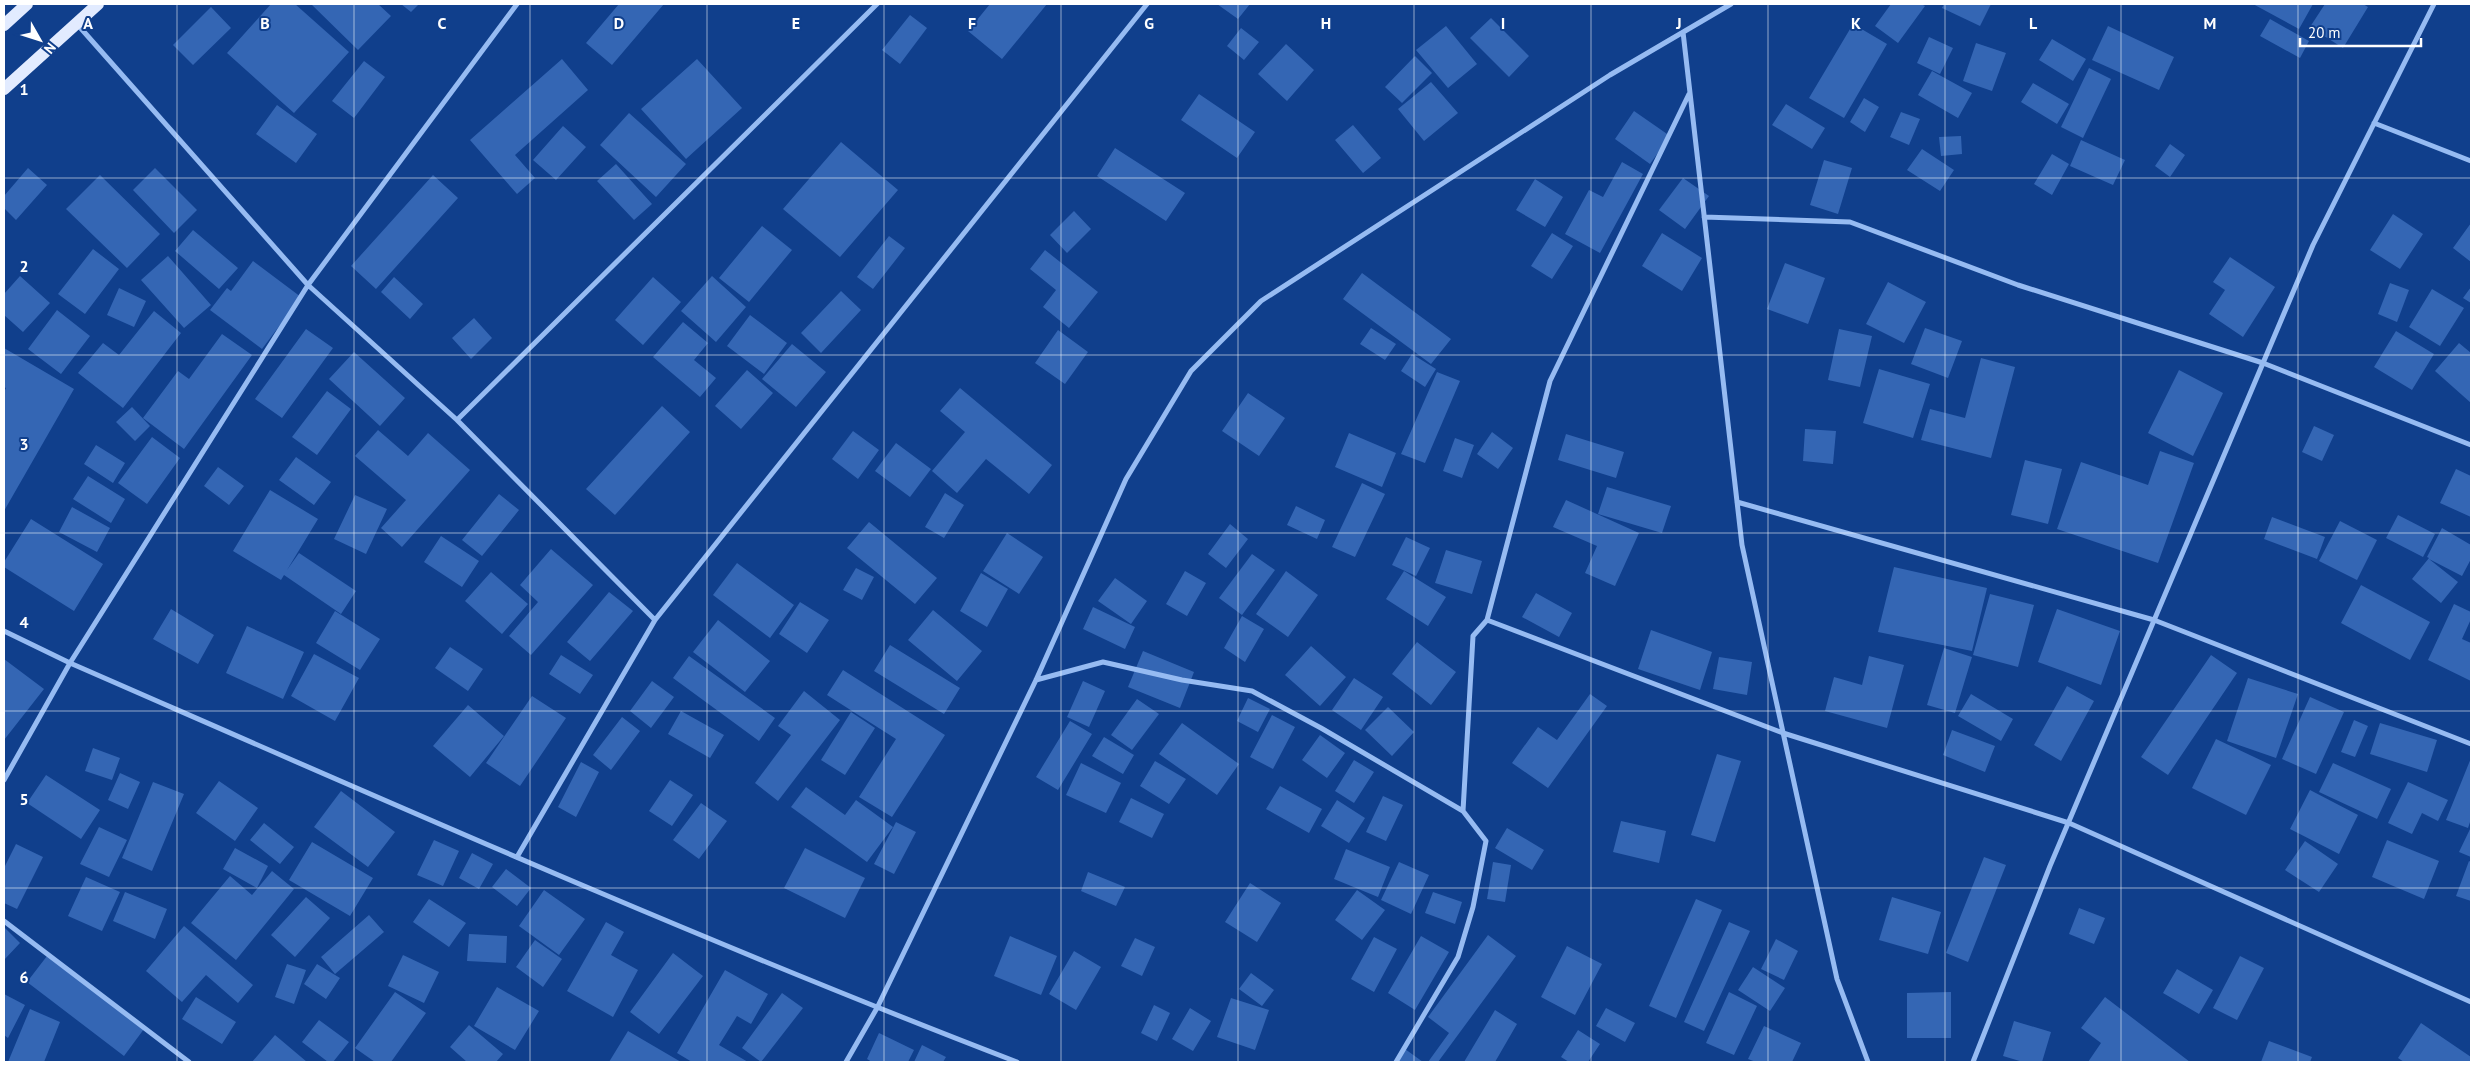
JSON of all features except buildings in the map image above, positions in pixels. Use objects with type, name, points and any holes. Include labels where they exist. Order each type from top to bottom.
[{"type":"main road","points":[[4,25],[27,4]]},
{"type":"main road","points":[[4,89],[98,4]]},
{"type":"street","points":[[4,780],[70,663],[308,285],[517,4]]},
{"type":"street","points":[[457,420],[877,4]]},
{"type":"street","points":[[517,857],[655,620],[1147,4]]},
{"type":"street","points":[[846,1062],[877,1008],[1036,680],[1126,479],[1191,371],[1261,301],[1610,75],[1731,4]]},
{"type":"street","points":[[1973,1062],[2069,823],[2313,245],[2434,4]]},
{"type":"street","points":[[77,24],[308,285],[457,420],[655,620]]},
{"type":"street","points":[[1683,32],[1742,545],[1837,979],[1868,1062]]},
{"type":"street","points":[[1463,811],[1473,636],[1487,620],[1550,381],[1690,94]]},
{"type":"street","points":[[2374,123],[2471,161]]},
{"type":"street","points":[[1704,217],[1850,222],[2018,285],[2263,363],[2471,445]]},
{"type":"street","points":[[1737,502],[2154,620],[2471,744]]},
{"type":"street","points":[[1487,620],[1783,734],[2069,823],[2471,1002]]},
{"type":"street","points":[[4,631],[70,663],[517,857],[877,1008],[1017,1062]]},
{"type":"street","points":[[1036,680],[1103,662],[1182,680],[1252,691],[1463,811],[1486,841],[1473,907],[1458,956],[1396,1062]]},
{"type":"street","points":[[4,921],[189,1062]]}]
